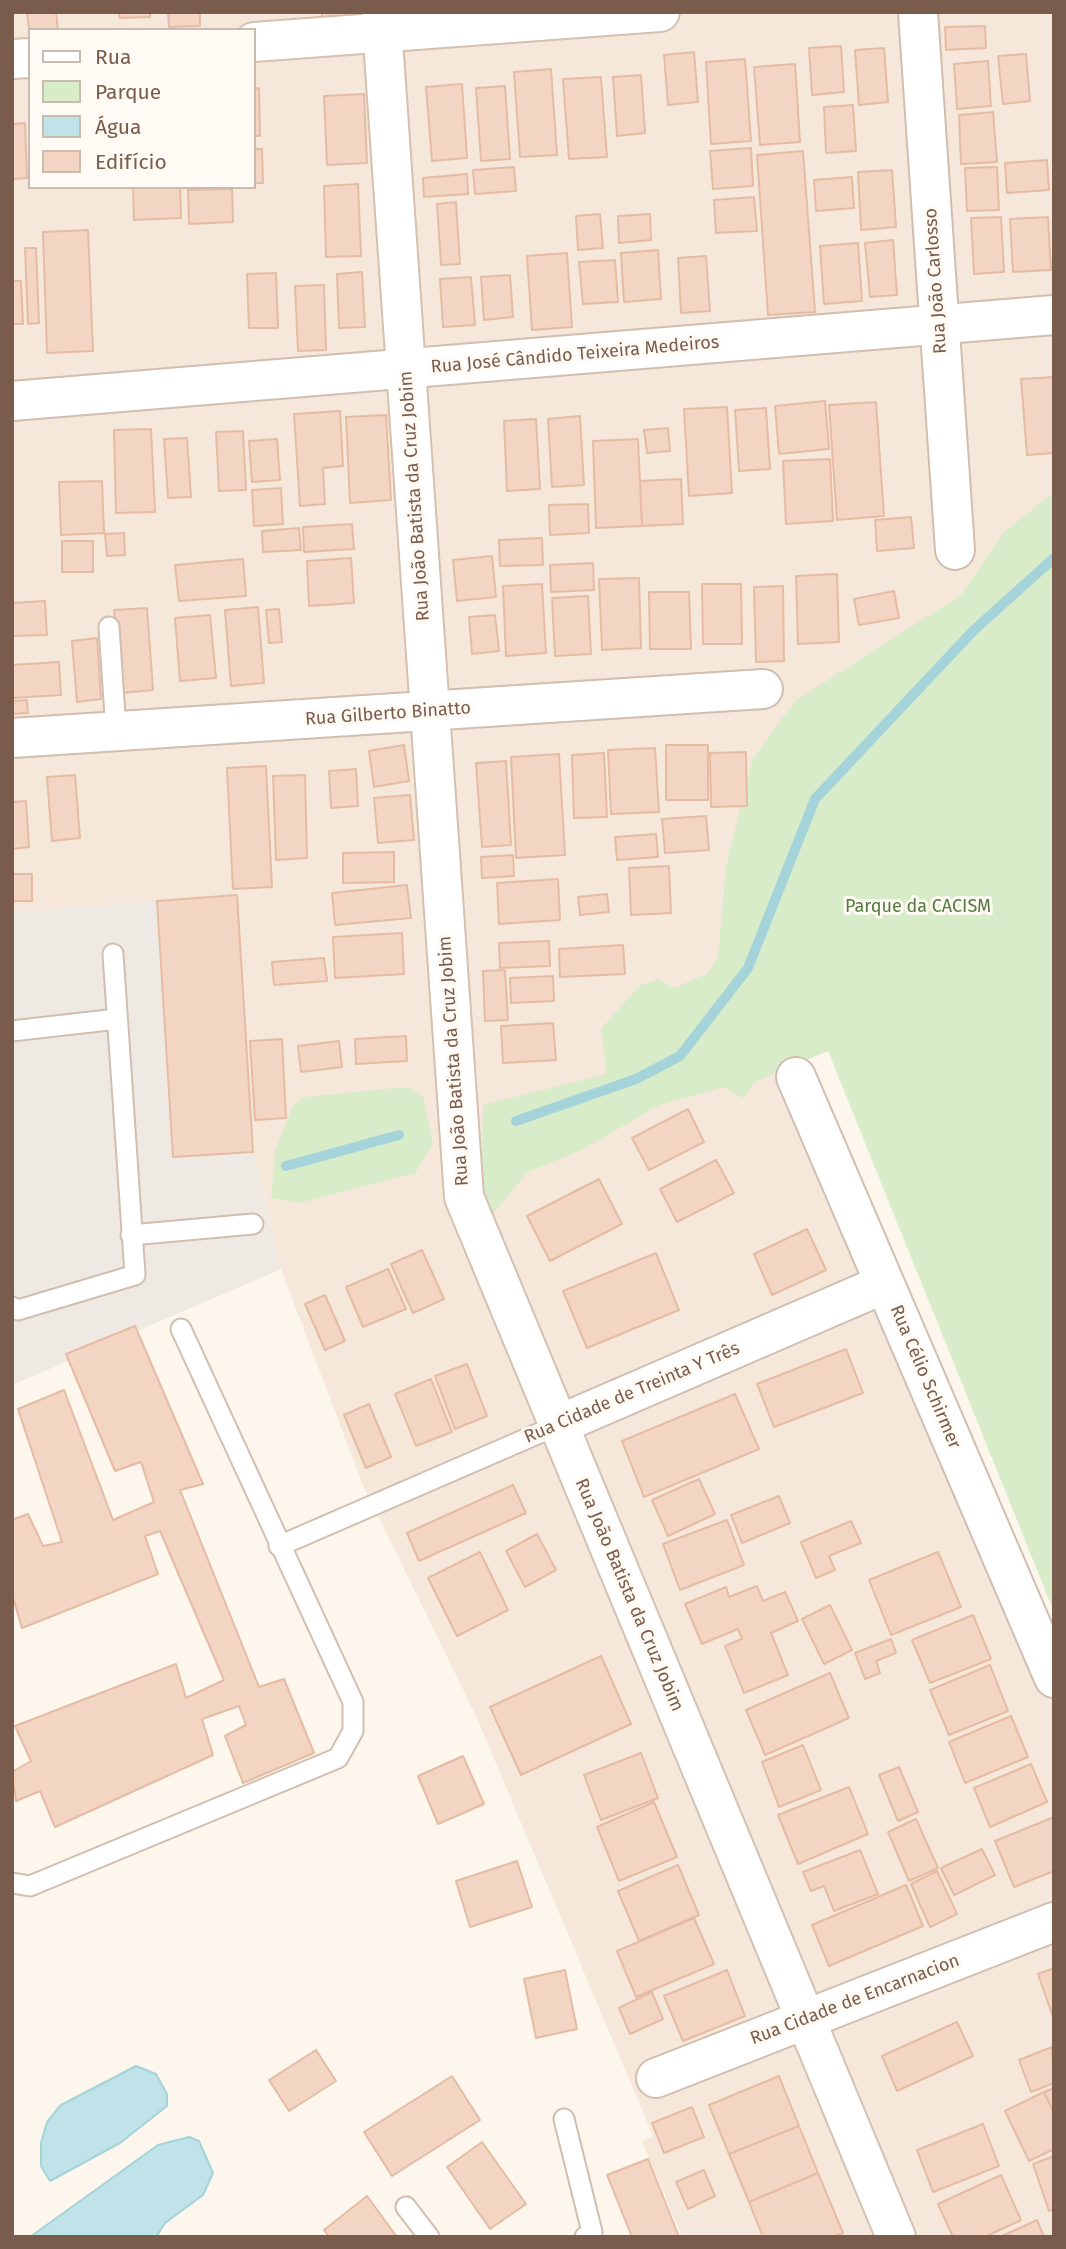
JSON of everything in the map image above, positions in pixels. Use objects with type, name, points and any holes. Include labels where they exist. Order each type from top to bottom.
[{"type":"street","points":[[256,42],[382,22],[660,12]]},
{"type":"street","name":"Rua João Carlosso","points":[[918,12],[955,550]]},
{"type":"street","name":"Rua João Batista da Cruz Jobim","points":[[382,22],[464,1197],[896,2237]]},
{"type":"street","name":"Rua José Cândido Teixeira Medeiros","points":[[12,401],[1054,315]]},
{"type":"street","name":"Rua Gilberto Binatto","points":[[12,738],[763,690]]},
{"type":"street","name":"Rua Célio Schirmer","points":[[796,1077],[1054,1678]]},
{"type":"street","name":"Rua Cidade de Treinta Y Três","points":[[558,1425],[884,1284]]},
{"type":"street","name":"Rua Cidade de Encarnacion","points":[[656,2078],[1054,1922]]},
{"type":"lane","points":[[109,626],[116,731]]},
{"type":"lane","points":[[12,1307],[18,1310],[135,1275],[113,954]]},
{"type":"lane","points":[[12,1031],[117,1019]]},
{"type":"lane","points":[[131,1235],[253,1224]]},
{"type":"lane","points":[[12,1883],[30,1886],[338,1758],[352,1731],[353,1702],[181,1329]]},
{"type":"lane","name":"Rua Cidade de Treinta Y Três","points":[[279,1546],[558,1425]]},
{"type":"lane","points":[[564,2119],[592,2232],[585,2237]]},
{"type":"lane","points":[[406,2207],[429,2237]]},
{"type":"shaded area","points":[[12,12],[1054,12],[1054,558],[748,968],[1054,1678],[1054,2237],[682,2237],[642,2142],[653,2136],[476,1716],[362,1483],[281,1269],[12,1385]]},
{"type":"shaded area","points":[[237,895],[253,1152],[281,1269],[12,1385],[12,912]]},
{"type":"green space","name":"Parque da CACISM","points":[[1054,492],[1054,1612],[828,1051],[755,1082],[743,1098],[724,1087],[659,1105],[582,1150],[528,1172],[490,1217],[481,1200],[483,1105],[607,1074],[601,1029],[639,986],[658,979],[674,988],[708,973],[718,957],[726,867],[752,760],[795,701],[961,595],[1003,533]]},
{"type":"green space","points":[[410,1088],[423,1097],[433,1144],[415,1173],[299,1203],[271,1198],[275,1152],[292,1107],[304,1097]]},
{"type":"water","points":[[136,2066],[156,2074],[167,2094],[167,2106],[120,2143],[50,2181],[41,2166],[41,2143],[47,2122],[61,2105]]},
{"type":"water","points":[[189,2137],[199,2141],[213,2173],[203,2195],[165,2223],[156,2237],[30,2237],[158,2145]]},
{"type":"building","points":[[27,12],[56,12],[58,28],[29,28]]},
{"type":"building","points":[[119,12],[150,12],[150,17],[120,18]]},
{"type":"building","points":[[168,12],[200,12],[200,26],[169,27]]},
{"type":"building","points":[[322,12],[345,12],[346,21],[322,22]]},
{"type":"building","points":[[985,26],[986,48],[946,50],[945,27]]},
{"type":"building","points":[[841,46],[844,92],[812,95],[809,48]]},
{"type":"building","points":[[884,48],[888,102],[859,105],[855,50]]},
{"type":"building","points":[[694,52],[698,102],[668,105],[664,55]]},
{"type":"building","points":[[1026,54],[1030,101],[1003,104],[998,56]]},
{"type":"building","points":[[745,59],[751,141],[711,144],[706,62]]},
{"type":"building","points":[[988,61],[991,106],[957,109],[954,64]]},
{"type":"building","points":[[795,64],[800,142],[760,145],[754,67]]},
{"type":"building","points":[[551,69],[557,155],[520,157],[514,72]]},
{"type":"building","points":[[641,75],[645,133],[617,136],[613,77]]},
{"type":"building","points":[[601,77],[607,157],[569,159],[563,79]]},
{"type":"building","points":[[462,84],[467,158],[432,161],[426,87]]},
{"type":"building","points":[[505,86],[510,159],[481,161],[476,88]]},
{"type":"building","points":[[259,88],[260,136],[256,136],[256,89]]},
{"type":"building","points":[[364,94],[367,163],[327,165],[324,96]]},
{"type":"building","points":[[853,105],[856,151],[826,153],[824,107]]},
{"type":"building","points":[[993,112],[997,162],[961,164],[959,115]]},
{"type":"building","points":[[25,123],[27,178],[12,179],[12,124]]},
{"type":"building","points":[[751,148],[753,186],[713,189],[710,151]]},
{"type":"building","points":[[256,149],[262,149],[263,183],[256,183]]},
{"type":"building","points":[[803,151],[815,312],[768,315],[757,155]]},
{"type":"building","points":[[1047,160],[1049,190],[1007,193],[1005,163]]},
{"type":"building","points":[[514,167],[516,191],[475,194],[473,170]]},
{"type":"building","points":[[997,167],[999,210],[967,211],[965,168]]},
{"type":"building","points":[[892,170],[896,227],[861,230],[858,172]]},
{"type":"building","points":[[467,174],[468,194],[424,197],[423,178]]},
{"type":"building","points":[[852,177],[854,208],[816,211],[814,180]]},
{"type":"building","points":[[358,184],[361,256],[326,257],[324,186]]},
{"type":"building","points":[[133,189],[180,189],[181,218],[134,220]]},
{"type":"building","points":[[232,189],[233,222],[189,224],[188,190]]},
{"type":"building","points":[[754,197],[757,231],[716,233],[714,200]]},
{"type":"building","points":[[456,202],[460,264],[441,265],[437,204]]},
{"type":"building","points":[[600,214],[603,248],[578,250],[576,216]]},
{"type":"building","points":[[650,214],[651,240],[619,243],[618,216]]},
{"type":"building","points":[[1001,217],[1004,272],[974,274],[971,218]]},
{"type":"building","points":[[1048,217],[1051,270],[1013,272],[1010,219]]},
{"type":"building","points":[[88,230],[93,351],[47,353],[43,232]]},
{"type":"building","points":[[893,240],[897,295],[870,297],[865,243]]},
{"type":"building","points":[[858,243],[862,301],[824,304],[820,246]]},
{"type":"building","points":[[25,248],[36,248],[39,323],[28,324]]},
{"type":"building","points":[[658,250],[661,299],[624,302],[621,253]]},
{"type":"building","points":[[567,253],[572,327],[532,330],[527,256]]},
{"type":"building","points":[[706,256],[710,311],[681,313],[678,258]]},
{"type":"building","points":[[615,260],[618,302],[583,304],[579,262]]},
{"type":"building","points":[[362,272],[365,327],[339,328],[337,274]]},
{"type":"building","points":[[276,273],[278,328],[249,328],[247,274]]},
{"type":"building","points":[[510,275],[513,317],[484,320],[481,277]]},
{"type":"building","points":[[471,277],[475,325],[443,327],[440,279]]},
{"type":"building","points":[[12,281],[21,281],[23,324],[12,324]]},
{"type":"building","points":[[324,285],[326,350],[298,351],[295,286]]},
{"type":"building","points":[[1054,377],[1054,453],[1027,455],[1021,379]]},
{"type":"building","points":[[825,401],[829,449],[779,454],[775,406]]},
{"type":"building","points":[[876,402],[884,516],[837,520],[829,405]]},
{"type":"building","points":[[727,407],[732,493],[689,496],[684,409]]},
{"type":"building","points":[[766,408],[770,469],[739,471],[735,410]]},
{"type":"building","points":[[340,411],[343,466],[323,468],[325,504],[300,506],[294,414]]},
{"type":"building","points":[[386,415],[391,500],[350,503],[346,417]]},
{"type":"building","points":[[580,416],[584,485],[552,487],[548,419]]},
{"type":"building","points":[[536,419],[540,489],[507,491],[504,421]]},
{"type":"building","points":[[668,428],[670,451],[647,453],[644,430]]},
{"type":"building","points":[[151,429],[155,512],[116,513],[114,430]]},
{"type":"building","points":[[243,431],[246,490],[219,491],[216,432]]},
{"type":"building","points":[[187,438],[191,497],[168,498],[164,439]]},
{"type":"building","points":[[277,439],[280,480],[252,482],[249,441]]},
{"type":"building","points":[[638,439],[642,526],[596,528],[593,441]]},
{"type":"building","points":[[830,459],[833,521],[786,524],[783,461]]},
{"type":"building","points":[[681,479],[683,524],[642,526],[640,481]]},
{"type":"building","points":[[102,481],[104,533],[61,535],[59,482]]},
{"type":"building","points":[[281,488],[283,524],[254,526],[252,490]]},
{"type":"building","points":[[588,504],[589,533],[550,535],[549,505]]},
{"type":"building","points":[[911,517],[914,548],[877,551],[875,520]]},
{"type":"building","points":[[352,524],[354,549],[304,552],[303,527]]},
{"type":"building","points":[[299,528],[301,550],[263,552],[262,531]]},
{"type":"building","points":[[124,533],[125,555],[107,556],[105,534]]},
{"type":"building","points":[[542,538],[543,565],[500,566],[499,540]]},
{"type":"building","points":[[62,541],[93,541],[93,572],[62,572]]},
{"type":"building","points":[[492,556],[496,597],[457,601],[453,560]]},
{"type":"building","points":[[351,558],[354,603],[309,606],[307,561]]},
{"type":"building","points":[[243,559],[246,596],[179,601],[175,565]]},
{"type":"building","points":[[593,563],[594,590],[551,592],[550,565]]},
{"type":"building","points":[[837,574],[839,642],[798,644],[796,576]]},
{"type":"building","points":[[639,578],[641,648],[602,650],[599,579]]},
{"type":"building","points":[[542,584],[546,653],[506,656],[503,586]]},
{"type":"building","points":[[702,584],[741,584],[742,644],[703,644]]},
{"type":"building","points":[[783,586],[784,661],[756,662],[754,587]]},
{"type":"building","points":[[894,591],[899,618],[859,625],[854,599]]},
{"type":"building","points":[[649,592],[689,592],[691,649],[650,649]]},
{"type":"building","points":[[588,596],[591,654],[555,656],[552,598]]},
{"type":"building","points":[[45,601],[47,635],[12,636],[12,603]]},
{"type":"building","points":[[258,607],[264,683],[231,686],[225,610]]},
{"type":"building","points":[[147,608],[153,690],[121,693],[114,610]]},
{"type":"building","points":[[279,609],[282,642],[269,643],[266,610]]},
{"type":"building","points":[[210,615],[216,678],[180,681],[175,618]]},
{"type":"building","points":[[495,615],[499,651],[472,654],[469,617]]},
{"type":"building","points":[[97,638],[101,699],[77,702],[72,641]]},
{"type":"building","points":[[59,662],[61,695],[12,698],[12,665]]},
{"type":"building","points":[[27,700],[28,713],[12,714],[12,701]]},
{"type":"building","points":[[404,745],[409,781],[374,787],[369,751]]},
{"type":"building","points":[[666,745],[708,745],[708,800],[666,800]]},
{"type":"building","points":[[655,748],[659,812],[611,814],[608,750]]},
{"type":"building","points":[[746,752],[747,806],[711,807],[710,753]]},
{"type":"building","points":[[604,753],[607,817],[574,818],[572,755]]},
{"type":"building","points":[[559,754],[565,855],[516,858],[511,757]]},
{"type":"building","points":[[506,761],[511,845],[482,847],[476,763]]},
{"type":"building","points":[[266,766],[272,887],[233,889],[227,768]]},
{"type":"building","points":[[356,769],[358,806],[331,808],[329,771]]},
{"type":"building","points":[[75,775],[80,838],[52,841],[47,777]]},
{"type":"building","points":[[305,775],[307,858],[276,860],[273,776]]},
{"type":"building","points":[[410,795],[414,840],[378,843],[374,798]]},
{"type":"building","points":[[26,801],[29,847],[12,849],[12,802]]},
{"type":"building","points":[[706,816],[709,850],[665,853],[662,819]]},
{"type":"building","points":[[656,834],[658,857],[617,860],[615,837]]},
{"type":"building","points":[[394,852],[394,882],[343,883],[343,853]]},
{"type":"building","points":[[513,855],[514,876],[482,878],[481,857]]},
{"type":"building","points":[[669,866],[671,913],[631,915],[629,868]]},
{"type":"building","points":[[12,874],[32,874],[32,901],[12,901]]},
{"type":"building","points":[[558,879],[560,920],[499,924],[497,883]]},
{"type":"building","points":[[407,885],[411,918],[335,925],[332,893]]},
{"type":"building","points":[[607,894],[609,912],[580,915],[578,897]]},
{"type":"building","points":[[237,895],[253,1152],[173,1157],[157,901]]},
{"type":"building","points":[[402,933],[404,974],[335,978],[333,937]]},
{"type":"building","points":[[549,941],[550,966],[500,968],[499,943]]},
{"type":"building","points":[[623,945],[625,974],[560,977],[559,949]]},
{"type":"building","points":[[324,958],[327,981],[274,985],[272,962]]},
{"type":"building","points":[[505,970],[508,1020],[485,1021],[483,971]]},
{"type":"building","points":[[553,976],[554,1001],[511,1003],[510,978]]},
{"type":"building","points":[[553,1023],[556,1060],[503,1063],[501,1026]]},
{"type":"building","points":[[406,1036],[407,1061],[356,1064],[355,1039]]},
{"type":"building","points":[[282,1039],[286,1118],[255,1120],[250,1041]]},
{"type":"building","points":[[339,1041],[342,1067],[301,1072],[298,1046]]},
{"type":"building","points":[[688,1109],[704,1142],[649,1170],[632,1138]]},
{"type":"building","points":[[716,1160],[734,1193],[677,1222],[660,1189]]},
{"type":"building","points":[[599,1179],[622,1224],[550,1261],[527,1216]]},
{"type":"building","points":[[807,1229],[826,1270],[772,1295],[754,1254]]},
{"type":"building","points":[[422,1250],[444,1299],[413,1313],[391,1264]]},
{"type":"building","points":[[656,1253],[679,1310],[587,1348],[563,1291]]},
{"type":"building","points":[[388,1269],[406,1309],[363,1327],[346,1287]]},
{"type":"building","points":[[325,1295],[345,1341],[325,1350],[305,1304]]},
{"type":"building","points":[[135,1326],[203,1484],[180,1490],[259,1687],[284,1679],[314,1753],[243,1783],[225,1736],[246,1725],[239,1706],[202,1719],[213,1755],[55,1827],[40,1791],[16,1801],[12,1772],[31,1761],[15,1726],[176,1664],[186,1698],[224,1680],[160,1531],[145,1536],[158,1574],[22,1628],[12,1594],[12,1520],[28,1514],[43,1546],[62,1542],[18,1409],[64,1390],[113,1520],[154,1502],[141,1462],[115,1471],[66,1354]]},
{"type":"building","points":[[846,1349],[863,1393],[774,1427],[757,1384]]},
{"type":"building","points":[[467,1364],[487,1416],[455,1429],[435,1376]]},
{"type":"building","points":[[431,1379],[452,1432],[416,1446],[395,1394]]},
{"type":"building","points":[[735,1394],[759,1449],[644,1497],[622,1441]]},
{"type":"building","points":[[369,1404],[391,1457],[366,1468],[344,1415]]},
{"type":"building","points":[[699,1479],[715,1514],[668,1536],[652,1500]]},
{"type":"building","points":[[513,1485],[526,1513],[419,1561],[407,1533]]},
{"type":"building","points":[[779,1496],[790,1523],[742,1543],[731,1515]]},
{"type":"building","points":[[727,1520],[744,1565],[680,1590],[663,1544]]},
{"type":"building","points":[[851,1521],[861,1543],[829,1556],[835,1570],[816,1578],[801,1542]]},
{"type":"building","points":[[537,1534],[556,1570],[525,1587],[506,1551]]},
{"type":"building","points":[[480,1552],[508,1610],[457,1636],[428,1578]]},
{"type":"building","points":[[938,1552],[961,1607],[891,1635],[869,1580]]},
{"type":"building","points":[[757,1586],[763,1601],[785,1592],[798,1621],[771,1633],[788,1675],[744,1693],[725,1646],[742,1639],[738,1629],[702,1644],[685,1604],[726,1587],[729,1597]]},
{"type":"building","points":[[830,1605],[852,1650],[824,1664],[802,1619]]},
{"type":"building","points":[[973,1615],[991,1659],[930,1683],[912,1640]]},
{"type":"building","points":[[891,1639],[896,1653],[876,1661],[880,1673],[865,1679],[855,1653]]},
{"type":"building","points":[[601,1656],[631,1724],[521,1775],[490,1707]]},
{"type":"building","points":[[990,1665],[1008,1711],[949,1735],[930,1690]]},
{"type":"building","points":[[830,1673],[849,1718],[765,1755],[746,1710]]},
{"type":"building","points":[[1011,1716],[1028,1757],[965,1783],[949,1742]]},
{"type":"building","points":[[803,1745],[821,1790],[779,1807],[762,1762]]},
{"type":"building","points":[[641,1753],[658,1798],[601,1820],[584,1775]]},
{"type":"building","points":[[463,1756],[484,1804],[438,1824],[418,1776]]},
{"type":"building","points":[[1031,1764],[1047,1802],[990,1827],[974,1788]]},
{"type":"building","points":[[899,1767],[918,1812],[898,1821],[879,1775]]},
{"type":"building","points":[[849,1787],[868,1834],[798,1864],[778,1815]]},
{"type":"building","points":[[654,1802],[677,1857],[619,1881],[597,1827]]},
{"type":"building","points":[[1054,1817],[1054,1871],[1014,1887],[995,1841]]},
{"type":"building","points":[[916,1819],[938,1868],[909,1881],[888,1832]]},
{"type":"building","points":[[982,1849],[995,1875],[954,1895],[941,1868]]},
{"type":"building","points":[[860,1850],[878,1894],[834,1911],[824,1886],[811,1891],[803,1872]]},
{"type":"building","points":[[517,1861],[532,1907],[470,1927],[456,1881]]},
{"type":"building","points":[[678,1865],[699,1915],[639,1941],[618,1891]]},
{"type":"building","points":[[937,1871],[957,1914],[930,1927],[911,1884]]},
{"type":"building","points":[[906,1885],[923,1926],[829,1966],[812,1925]]},
{"type":"building","points":[[694,1918],[714,1964],[636,1997],[617,1951]]},
{"type":"building","points":[[1054,1968],[1054,2016],[1053,2017],[1038,1974]]},
{"type":"building","points":[[565,1970],[577,2029],[536,2038],[524,1979]]},
{"type":"building","points":[[727,1970],[745,2016],[683,2041],[664,1996]]},
{"type":"building","points":[[652,1992],[663,2019],[630,2034],[619,2008]]},
{"type":"building","points":[[957,2022],[973,2056],[897,2091],[882,2056]]},
{"type":"building","points":[[1052,2047],[1054,2083],[1031,2092],[1019,2060]]},
{"type":"building","points":[[316,2050],[336,2081],[289,2111],[269,2080]]},
{"type":"building","points":[[452,2076],[480,2120],[392,2176],[364,2132]]},
{"type":"building","points":[[779,2076],[799,2126],[729,2154],[709,2105]]},
{"type":"building","points":[[1054,2088],[1054,2113],[1044,2092]]},
{"type":"building","points":[[1044,2092],[1054,2113],[1054,2149],[1029,2161],[1005,2111]]},
{"type":"building","points":[[692,2107],[704,2137],[664,2153],[652,2123]]},
{"type":"building","points":[[983,2124],[999,2166],[933,2192],[917,2150]]},
{"type":"building","points":[[799,2126],[818,2173],[749,2202],[729,2154]]},
{"type":"building","points":[[482,2142],[526,2204],[490,2229],[447,2167]]},
{"type":"building","points":[[1054,2156],[1054,2209],[1049,2211],[1033,2164]]},
{"type":"building","points":[[648,2159],[679,2237],[632,2237],[607,2175]]},
{"type":"building","points":[[704,2170],[715,2196],[688,2209],[676,2182]]},
{"type":"building","points":[[818,2173],[843,2233],[834,2237],[763,2237],[749,2202]]},
{"type":"building","points":[[1001,2175],[1021,2220],[985,2237],[953,2237],[938,2204]]},
{"type":"building","points":[[367,2196],[397,2237],[329,2237],[324,2230]]},
{"type":"building","points":[[1037,2220],[1044,2237],[1000,2237]]},
{"type":"waterway","points":[[516,1121],[636,1079],[680,1056],[748,968],[815,799],[974,630],[1054,558]]},
{"type":"waterway","points":[[286,1166],[399,1135]]}]
